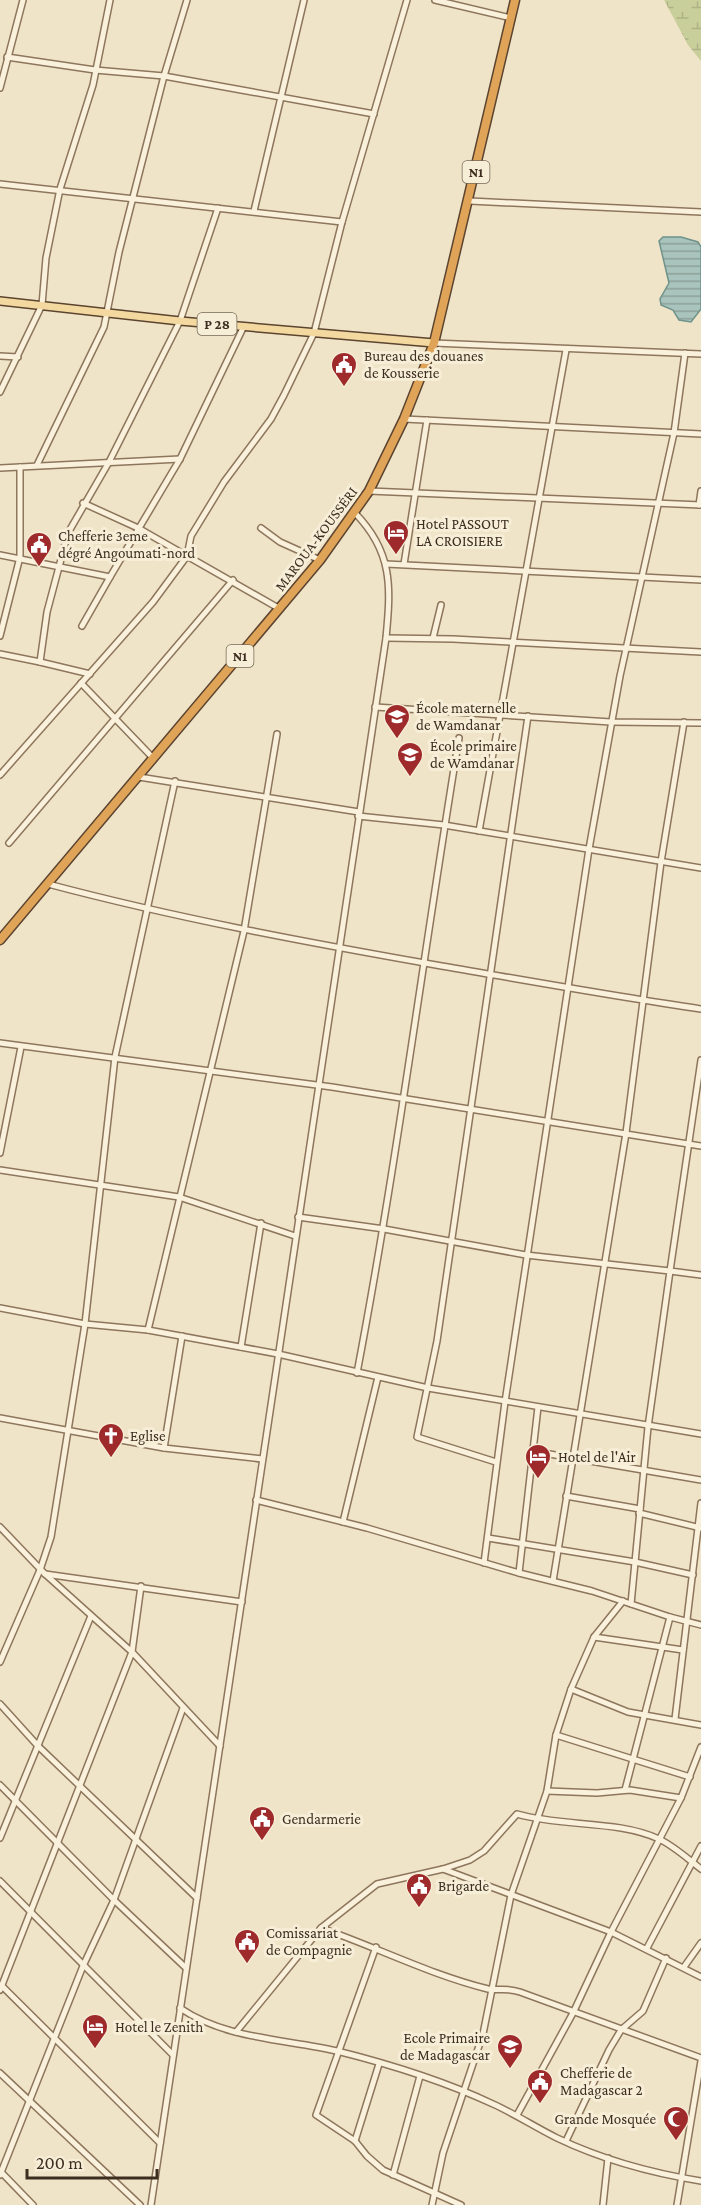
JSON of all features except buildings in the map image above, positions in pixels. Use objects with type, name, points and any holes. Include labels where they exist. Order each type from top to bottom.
[{"type":"highway","name":"MAROUA-KOUSSÉRI","points":[[0,940],[280,609],[320,560],[369,491],[404,419],[434,343],[470,201],[515,0]]},
{"type":"main road","name":"P 28","points":[[0,302],[180,321],[434,343]]},
{"type":"street","points":[[0,88],[23,0]]},
{"type":"street","points":[[0,392],[42,305],[46,258],[60,189],[95,70],[110,0]]},
{"type":"street","points":[[37,465],[97,344],[109,312],[119,252],[164,75],[186,0]]},
{"type":"street","points":[[254,211],[304,0]]},
{"type":"street","points":[[0,775],[153,602],[187,556],[191,536],[224,482],[271,419],[314,333],[342,222],[407,0]]},
{"type":"street","points":[[435,0],[511,18]]},
{"type":"street","points":[[7,57],[95,70],[164,75],[374,114]]},
{"type":"street","points":[[0,184],[342,222]]},
{"type":"street","points":[[470,201],[701,212]]},
{"type":"street","points":[[40,662],[47,612],[68,533],[83,503],[109,462],[180,321],[218,208]]},
{"type":"street","points":[[82,626],[180,459],[244,326]]},
{"type":"street","points":[[434,343],[701,354]]},
{"type":"street","points":[[479,831],[528,571],[566,350]]},
{"type":"street","points":[[484,1563],[526,1255],[589,849],[626,648],[674,433],[685,353]]},
{"type":"street","points":[[0,356],[18,357]]},
{"type":"street","points":[[404,419],[701,434]]},
{"type":"street","points":[[404,564],[427,420]]},
{"type":"street","points":[[0,468],[180,459]]},
{"type":"street","points":[[0,636],[20,557],[20,467]]},
{"type":"street","points":[[369,491],[539,500],[700,505],[701,491]]},
{"type":"street","points":[[83,503],[138,528],[233,580],[280,609]]},
{"type":"street","points":[[151,2205],[386,638],[390,595],[386,564],[376,539],[355,513]]},
{"type":"street","points":[[261,528],[280,542],[320,560]]},
{"type":"street","points":[[0,555],[20,557],[58,568],[110,576]]},
{"type":"street","points":[[386,564],[701,580]]},
{"type":"street","points":[[9,843],[233,580]]},
{"type":"street","points":[[433,638],[441,606]]},
{"type":"street","points":[[386,638],[433,638],[701,652]]},
{"type":"street","points":[[0,654],[90,674]]},
{"type":"street","points":[[81,683],[154,759]]},
{"type":"street","points":[[375,707],[611,722],[701,723]]},
{"type":"street","points":[[496,1462],[417,1437],[428,1388],[451,1240],[528,716]]},
{"type":"street","points":[[553,1581],[626,1133],[661,862],[684,722]]},
{"type":"street","points":[[148,1330],[178,1197],[244,931],[277,734]]},
{"type":"street","points":[[357,1373],[384,1229],[401,1098],[459,738]]},
{"type":"street","points":[[139,777],[175,781],[358,814],[444,825],[701,868]]},
{"type":"street","points":[[0,1662],[43,1572],[51,1537],[86,1324],[115,1057],[175,781]]},
{"type":"street","points":[[48,884],[148,911],[244,931],[567,989],[701,1009]]},
{"type":"street","points":[[0,1043],[211,1070],[471,1108],[701,1146]]},
{"type":"street","points":[[0,1153],[21,1047]]},
{"type":"street","points":[[631,1604],[648,1427],[698,1095],[701,1060]]},
{"type":"street","points":[[0,1170],[178,1197],[295,1236]]},
{"type":"street","points":[[298,1217],[451,1240],[526,1255],[701,1275]]},
{"type":"street","points":[[241,1347],[261,1223]]},
{"type":"street","points":[[0,1308],[86,1324],[148,1330],[278,1353],[428,1388],[648,1427],[701,1434]]},
{"type":"street","points":[[164,1448],[182,1336]]},
{"type":"street","points":[[343,1522],[378,1377]]},
{"type":"street","points":[[519,1573],[538,1407]]},
{"type":"street","points":[[0,1418],[164,1448],[262,1459]]},
{"type":"street","points":[[532,1450],[701,1480]]},
{"type":"street","points":[[566,1496],[640,1511],[700,1528]]},
{"type":"street","points":[[256,1500],[343,1522],[701,1625]]},
{"type":"street","points":[[675,1719],[686,1621],[700,1528],[701,1503]]},
{"type":"street","points":[[0,1527],[43,1572],[132,1652],[220,1746]]},
{"type":"street","points":[[488,1538],[635,1562],[693,1575]]},
{"type":"street","points":[[43,1572],[242,1602]]},
{"type":"street","points":[[141,1586],[132,1652],[1,1986],[160,2143]]},
{"type":"street","points":[[432,2205],[443,2153],[483,2034],[511,1895],[547,1791],[556,1735],[571,1689],[594,1637],[623,1601]]},
{"type":"street","points":[[0,1838],[91,1616]]},
{"type":"street","points":[[625,1790],[670,1617]]},
{"type":"street","points":[[594,1637],[683,1650]]},
{"type":"street","points":[[571,1689],[628,1712],[701,1725]]},
{"type":"street","points":[[0,1704],[38,1746],[136,1837],[197,1898]]},
{"type":"street","points":[[33,2205],[0,2172],[82,1966],[114,1900],[183,1708]]},
{"type":"street","points":[[556,1735],[690,1776]]},
{"type":"street","points":[[517,2115],[573,2013],[611,1932],[681,1798],[701,1747]]},
{"type":"street","points":[[0,1785],[114,1900],[186,1968]]},
{"type":"street","points":[[547,1791],[597,1793],[625,1790],[681,1798]]},
{"type":"street","points":[[236,2032],[321,1928],[377,1884],[443,1869],[470,1860],[484,1851],[513,1815],[538,1820],[614,1827],[659,1839],[701,1869]]},
{"type":"street","points":[[647,1948],[701,1846]]},
{"type":"street","points":[[443,1869],[611,1932],[701,1977]]},
{"type":"street","points":[[0,1881],[173,2055]]},
{"type":"street","points":[[321,1928],[492,1990],[506,1987],[701,2060],[677,2205]]},
{"type":"street","points":[[684,1967],[701,1943]]},
{"type":"street","points":[[376,1947],[316,2115],[355,2141],[367,2156],[393,2175],[461,2205]]},
{"type":"street","points":[[566,2141],[609,2050],[621,2030],[643,2011],[666,1958]]},
{"type":"street","points":[[180,2008],[199,2019],[236,2032],[337,2051],[420,2076],[465,2092],[517,2115],[566,2141],[637,2169],[701,2181]]},
{"type":"street","points":[[355,2141],[379,2064]]},
{"type":"street","points":[[0,2073],[140,2205]]},
{"type":"street","points":[[393,2175],[420,2076]]},
{"type":"street","points":[[603,2205],[608,2158]]},
{"type":"green space","points":[[664,0],[701,0],[701,61],[688,45]]},
{"type":"water","points":[[663,237],[681,237],[698,242],[701,247],[701,309],[691,322],[679,320],[673,310],[661,305],[660,299],[669,283],[659,241]]},
{"type":"place","name":"Bureau des douanes de Kousserie","points":[[344,388]]},
{"type":"place","name":"Hotel PASSOUT LA CROISIERE","points":[[396,556]]},
{"type":"place","name":"Chefferie 3eme dégré Angoumati-nord","points":[[39,568]]},
{"type":"place","name":"École maternelle de Wamdanar","points":[[397,740]]},
{"type":"place","name":"École primaire de Wamdanar","points":[[410,778]]},
{"type":"place","name":"Eglise","points":[[111,1459]]},
{"type":"place","name":"Hotel de l'Air","points":[[538,1480]]},
{"type":"place","name":"Gendarmerie","points":[[262,1842]]},
{"type":"place","name":"Brigarde","points":[[419,1909]]},
{"type":"place","name":"Comissariat de Compagnie","points":[[247,1965]]},
{"type":"place","name":"Hotel le Zenith","points":[[95,2050]]},
{"type":"place","name":"Ecole Primaire de Madagascar","points":[[510,2070]]},
{"type":"place","name":"Chefferie de Madagascar 2","points":[[540,2105]]},
{"type":"place","name":"Grande Mosquée","points":[[676,2142]]}]
